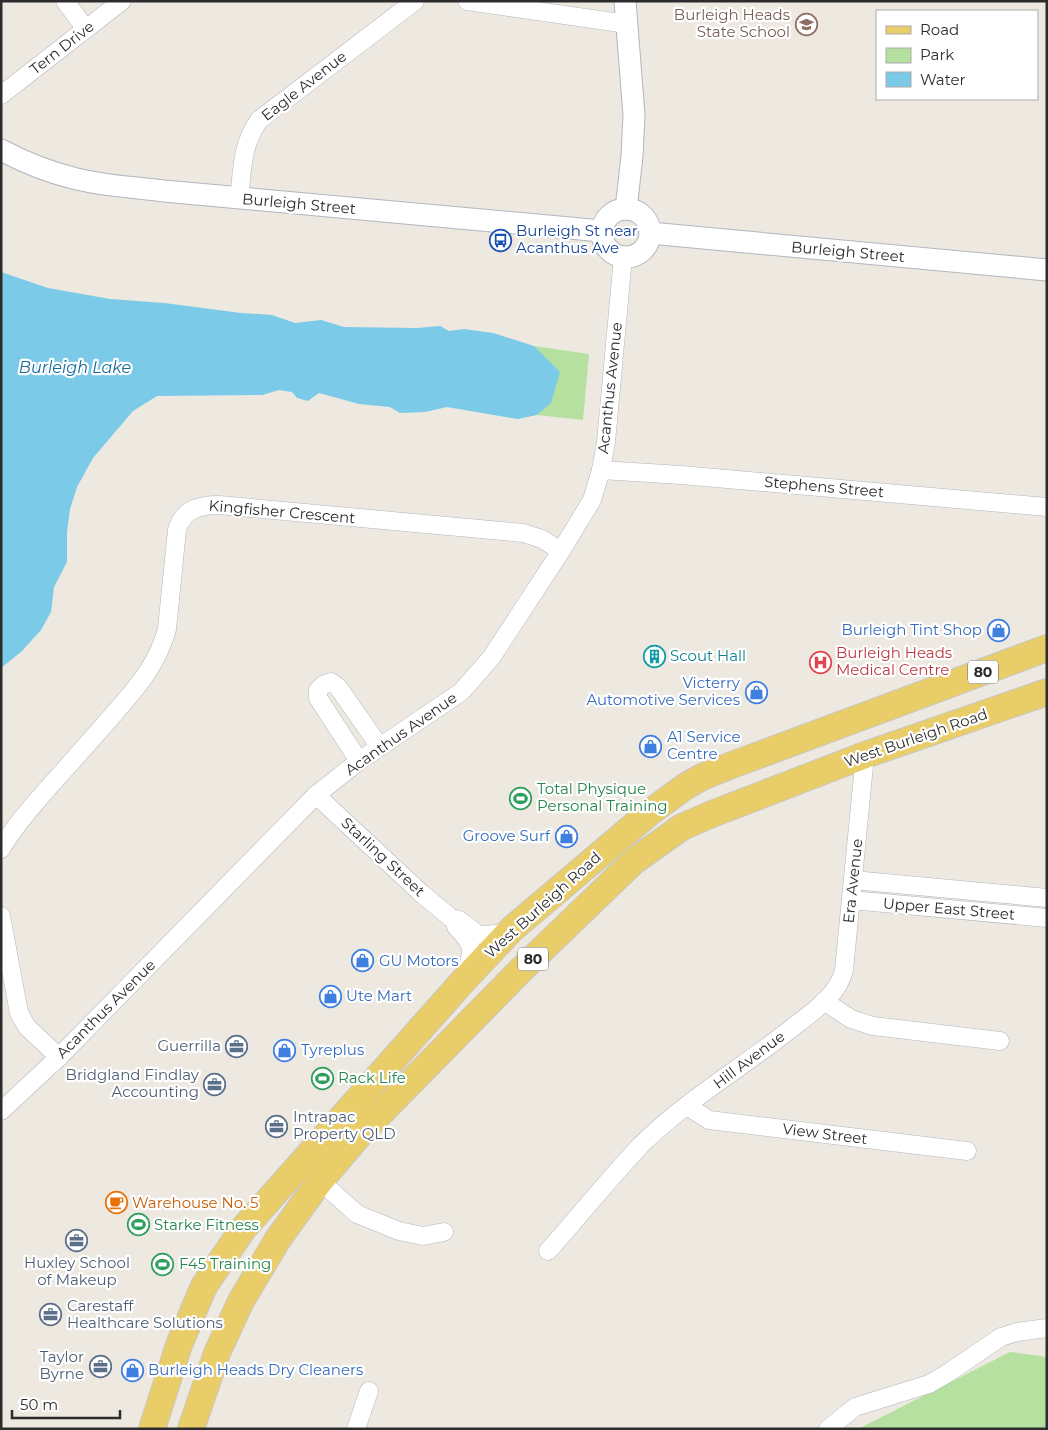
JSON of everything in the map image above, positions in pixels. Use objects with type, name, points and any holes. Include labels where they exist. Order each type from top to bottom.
[{"type":"main road","name":"West Burleigh Road","points":[[152,1429],[179,1345],[204,1286],[243,1229],[464,980],[513,928],[649,813],[678,791],[702,777],[1047,648]]},
{"type":"main road","points":[[920,695],[973,687],[1047,660]]},
{"type":"main road","name":"West Burleigh Road","points":[[191,1429],[217,1353],[241,1300],[278,1239],[320,1181],[361,1133],[543,948],[634,861],[682,827],[712,814],[865,755],[1043,695]]},
{"type":"street","points":[[65,1],[86,29]]},
{"type":"street","name":"Tern Drive","points":[[1,95],[122,1]]},
{"type":"street","name":"Eagle Avenue","points":[[239,198],[244,148],[250,133],[259,120],[415,1]]},
{"type":"street","points":[[467,1],[627,24]]},
{"type":"street","points":[[626,1],[634,115],[626,209]]},
{"type":"street","name":"Burleigh Street","points":[[1,150],[40,168],[74,178],[129,187],[602,231]]},
{"type":"street","points":[[626,209],[640,214],[645,219],[650,233],[649,241],[639,253],[623,257],[610,251],[605,245],[602,231],[603,224],[612,213],[626,209]]},
{"type":"street","name":"Burleigh Street","points":[[650,233],[1047,270]]},
{"type":"street","name":"Acanthus Avenue","points":[[1,1111],[59,1057],[316,795],[359,761],[461,692],[491,658],[592,500],[601,470],[606,442],[623,257]]},
{"type":"street","name":"Stephens Street","points":[[601,470],[686,475],[1047,506]]},
{"type":"street","name":"Kingfisher Crescent","points":[[1,849],[22,819],[137,687],[153,664],[164,642],[167,629],[177,530],[179,522],[189,511],[201,506],[219,505],[524,533],[542,539],[561,551]]},
{"type":"street","points":[[359,761],[318,698],[318,690],[323,685],[331,682],[338,687],[380,747]]},
{"type":"street","name":"Era Avenue","points":[[824,1001],[835,990],[843,976],[865,755]]},
{"type":"street","name":"Starling Street","points":[[316,795],[451,918],[455,926],[469,941],[471,949],[471,956],[464,980]]},
{"type":"street","name":"Upper East Street","points":[[853,880],[1047,898]]},
{"type":"street","name":"Upper East Street","points":[[851,900],[1047,918]]},
{"type":"street","points":[[1,916],[19,1013],[27,1027],[59,1057]]},
{"type":"street","name":"Starling Street","points":[[451,918],[459,920],[481,935],[498,934],[513,928]]},
{"type":"street","points":[[824,1001],[851,1019],[873,1026],[1000,1041]]},
{"type":"street","name":"Hill Avenue","points":[[548,1251],[642,1144],[687,1106],[787,1032],[824,1001]]},
{"type":"street","name":"View Street","points":[[687,1106],[709,1120],[967,1151]]},
{"type":"street","points":[[320,1181],[357,1214],[399,1231],[423,1236],[444,1232]]},
{"type":"street","points":[[828,1429],[855,1407],[929,1384],[1001,1338],[1017,1332],[1047,1328]]},
{"type":"street","points":[[356,1429],[369,1391]]},
{"type":"green space","points":[[534,346],[589,354],[583,420],[537,415],[551,403],[544,358]]},
{"type":"green space","points":[[1010,1352],[1047,1357],[1047,1429],[858,1429]]},
{"type":"water","name":"Burleigh Lake","points":[[1,272],[48,288],[110,299],[272,315],[295,323],[321,320],[344,327],[417,328],[440,326],[449,331],[464,329],[493,333],[534,346],[560,372],[551,403],[537,415],[518,419],[447,407],[425,412],[400,413],[390,407],[359,404],[319,393],[308,401],[297,398],[292,392],[279,390],[262,395],[157,396],[133,411],[93,458],[77,487],[70,509],[67,532],[67,562],[54,587],[51,612],[41,630],[22,651],[1,668]]},
{"type":"place","name":"Burleigh Heads State School","points":[[806,24]]},
{"type":"place","name":"Burleigh St near Acanthus Ave","points":[[500,240]]},
{"type":"place","name":"Burleigh Tint Shop","points":[[998,630]]},
{"type":"place","name":"Scout Hall","points":[[654,656]]},
{"type":"place","name":"Burleigh Heads Medical Centre","points":[[820,662]]},
{"type":"place","name":"Victerry Automotive Services","points":[[756,692]]},
{"type":"place","name":"A1 Service Centre","points":[[651,746]]},
{"type":"place","name":"Total Physique Personal Training","points":[[521,798]]},
{"type":"place","name":"Groove Surf","points":[[566,836]]},
{"type":"place","name":"GU Motors","points":[[363,961]]},
{"type":"place","name":"Ute Mart","points":[[330,996]]},
{"type":"place","name":"Guerrilla","points":[[237,1046]]},
{"type":"place","name":"Tyreplus","points":[[285,1050]]},
{"type":"place","name":"Rack Life","points":[[322,1078]]},
{"type":"place","name":"Bridgland Findlay Accounting","points":[[215,1084]]},
{"type":"place","name":"Intrapac Property QLD","points":[[277,1126]]},
{"type":"place","name":"Warehouse No. 5","points":[[116,1203]]},
{"type":"place","name":"Starke Fitness","points":[[138,1225]]},
{"type":"place","name":"Huxley School of Makeup","points":[[77,1240]]},
{"type":"place","name":"F45 Training","points":[[163,1264]]},
{"type":"place","name":"Carestaff Healthcare Solutions","points":[[51,1315]]},
{"type":"place","name":"Taylor Byrne","points":[[100,1366]]},
{"type":"place","name":"Burleigh Heads Dry Cleaners","points":[[132,1370]]}]
